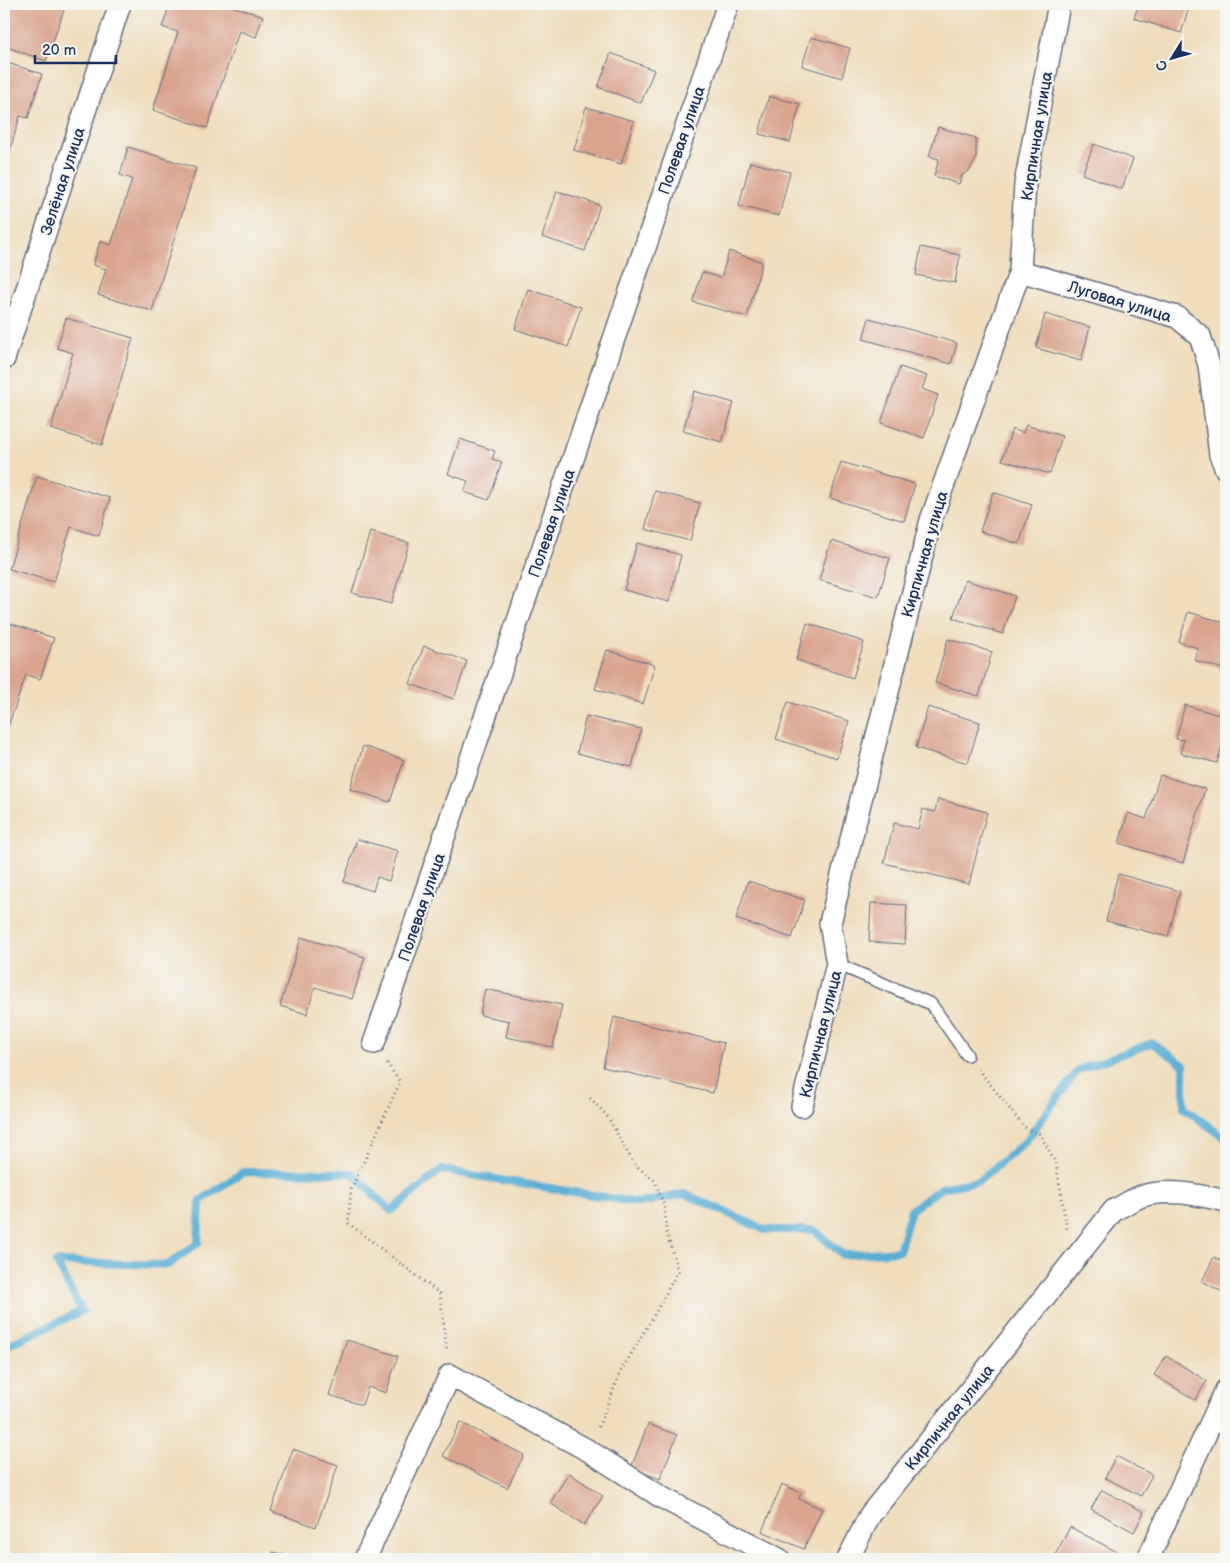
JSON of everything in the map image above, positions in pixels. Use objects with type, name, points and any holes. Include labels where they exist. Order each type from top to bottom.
[{"type":"street","name":"Зелёная улица","points":[[4,358],[120,4]]},
{"type":"street","name":"Полевая улица","points":[[374,1043],[728,4]]},
{"type":"street","name":"Кирпичная улица","points":[[802,1106],[837,964],[830,923],[931,520],[1020,271],[1025,184],[1059,4]]},
{"type":"street","name":"Луговая улица","points":[[1020,271],[1177,317],[1200,336],[1209,364],[1220,455],[1226,469]]},
{"type":"street","name":"Кирпичная улица","points":[[848,1559],[870,1515],[1114,1210],[1142,1196],[1170,1192],[1226,1201]]},
{"type":"street","points":[[365,1559],[450,1375],[589,1451],[662,1497],[779,1559]]},
{"type":"street","points":[[1148,1559],[1226,1390]]},
{"type":"lane","points":[[837,964],[931,1004],[967,1055]]},
{"type":"path","points":[[374,1043],[400,1082],[351,1190],[348,1223],[440,1294],[450,1375]]},
{"type":"path","points":[[967,1055],[1024,1127],[1040,1134],[1056,1164],[1072,1263]]},
{"type":"path","points":[[589,1451],[621,1370],[678,1272],[666,1231],[665,1209],[655,1181],[634,1164],[608,1117],[590,1098]]},
{"type":"building","points":[[4,4],[66,4],[46,61],[4,46]]},
{"type":"building","points":[[170,4],[226,4],[263,16],[256,37],[239,31],[207,128],[153,110],[178,32],[162,27]]},
{"type":"building","points":[[1139,4],[1190,4],[1181,33],[1134,18]]},
{"type":"building","points":[[811,37],[850,48],[842,78],[802,66]]},
{"type":"building","points":[[611,53],[654,70],[641,103],[598,87]]},
{"type":"building","points":[[4,62],[42,74],[28,118],[20,116],[4,170]]},
{"type":"building","points":[[769,96],[800,104],[790,142],[759,134]]},
{"type":"building","points":[[586,107],[634,121],[621,164],[574,150]]},
{"type":"building","points":[[938,127],[976,138],[976,159],[969,171],[962,175],[959,184],[934,176],[939,159],[929,156]]},
{"type":"building","points":[[1094,144],[1133,159],[1122,189],[1082,174]]},
{"type":"building","points":[[128,147],[196,168],[152,311],[98,295],[106,269],[93,265],[100,241],[111,245],[132,179],[120,175]]},
{"type":"building","points":[[750,162],[790,172],[779,216],[739,206]]},
{"type":"building","points":[[557,191],[600,205],[585,251],[542,237]]},
{"type":"building","points":[[921,247],[960,255],[955,283],[916,275]]},
{"type":"building","points":[[729,251],[762,262],[747,317],[693,302],[702,272],[721,278]]},
{"type":"building","points":[[528,289],[581,307],[568,347],[515,329]]},
{"type":"building","points":[[1045,314],[1090,327],[1081,361],[1036,348]]},
{"type":"building","points":[[66,318],[133,338],[102,445],[51,429],[73,353],[57,348]]},
{"type":"building","points":[[869,318],[957,343],[951,364],[863,339]]},
{"type":"building","points":[[900,367],[927,376],[922,389],[938,395],[924,438],[881,423]]},
{"type":"building","points":[[694,391],[734,403],[722,442],[683,431]]},
{"type":"building","points":[[1026,425],[1062,436],[1050,474],[1002,460],[1012,429],[1023,433]]},
{"type":"building","points":[[460,439],[495,451],[492,459],[502,462],[489,500],[464,492],[468,481],[448,474]]},
{"type":"building","points":[[841,462],[915,484],[904,521],[830,498]]},
{"type":"building","points":[[37,476],[110,498],[99,536],[71,527],[54,582],[9,569]]},
{"type":"building","points":[[655,491],[700,503],[690,541],[645,529]]},
{"type":"building","points":[[993,492],[1032,505],[1019,544],[980,531]]},
{"type":"building","points":[[370,532],[409,543],[391,604],[352,593]]},
{"type":"building","points":[[831,541],[890,558],[878,597],[819,580]]},
{"type":"building","points":[[637,543],[681,555],[669,602],[624,590]]},
{"type":"building","points":[[965,580],[1015,596],[1003,634],[953,618]]},
{"type":"building","points":[[1188,612],[1226,623],[1226,670],[1194,660],[1198,648],[1179,642]]},
{"type":"building","points":[[4,621],[54,638],[40,679],[26,675],[4,738]]},
{"type":"building","points":[[807,623],[864,642],[853,678],[796,660]]},
{"type":"building","points":[[948,639],[992,652],[979,696],[935,683]]},
{"type":"building","points":[[424,646],[467,661],[454,699],[410,684]]},
{"type":"building","points":[[607,650],[655,665],[643,704],[595,689]]},
{"type":"building","points":[[788,702],[849,721],[837,758],[776,739]]},
{"type":"building","points":[[1185,705],[1226,717],[1226,732],[1217,763],[1180,753],[1184,740],[1176,739]]},
{"type":"building","points":[[928,707],[980,722],[968,763],[916,748]]},
{"type":"building","points":[[586,716],[641,729],[632,767],[577,753]]},
{"type":"building","points":[[363,746],[404,760],[390,802],[350,789]]},
{"type":"building","points":[[1160,775],[1205,789],[1183,863],[1119,843],[1128,813],[1146,819]]},
{"type":"building","points":[[938,799],[987,812],[969,884],[884,863],[894,823],[918,829],[923,809],[935,812]]},
{"type":"building","points":[[357,839],[398,851],[389,881],[377,877],[373,891],[344,882]]},
{"type":"building","points":[[1118,874],[1180,891],[1168,937],[1106,921]]},
{"type":"building","points":[[748,881],[805,900],[792,938],[736,919]]},
{"type":"building","points":[[871,903],[907,905],[905,944],[869,942]]},
{"type":"building","points":[[301,937],[365,957],[352,999],[315,987],[307,1014],[280,1006]]},
{"type":"building","points":[[485,989],[562,1005],[553,1047],[506,1037],[509,1021],[480,1015]]},
{"type":"building","points":[[614,1017],[724,1043],[713,1093],[603,1067]]},
{"type":"building","points":[[1214,1257],[1226,1264],[1226,1294],[1202,1281]]},
{"type":"building","points":[[347,1340],[398,1356],[386,1393],[368,1387],[362,1405],[329,1395]]},
{"type":"building","points":[[1166,1356],[1207,1381],[1195,1400],[1154,1375]]},
{"type":"building","points":[[460,1422],[524,1455],[507,1488],[443,1456]]},
{"type":"building","points":[[648,1424],[677,1435],[660,1479],[631,1468]]},
{"type":"building","points":[[293,1449],[338,1465],[316,1527],[271,1511]]},
{"type":"building","points":[[1116,1456],[1152,1475],[1141,1496],[1105,1478]]},
{"type":"building","points":[[569,1473],[603,1496],[584,1525],[550,1503]]},
{"type":"building","points":[[782,1484],[801,1493],[799,1499],[822,1509],[804,1549],[762,1531]]},
{"type":"building","points":[[1102,1490],[1144,1512],[1134,1532],[1091,1509]]},
{"type":"building","points":[[1070,1527],[1119,1553],[1116,1559],[1053,1559]]},
{"type":"building","points":[[273,1552],[297,1559],[271,1559]]},
{"type":"waterway","points":[[4,1344],[8,1345],[82,1311],[56,1262],[168,1265],[198,1243],[200,1201],[243,1172],[352,1173],[391,1211],[441,1170],[640,1203],[685,1194],[765,1230],[814,1230],[843,1255],[899,1251],[911,1210],[941,1188],[979,1181],[1025,1142],[1078,1070],[1152,1043],[1184,1065],[1184,1108],[1226,1139]]}]
